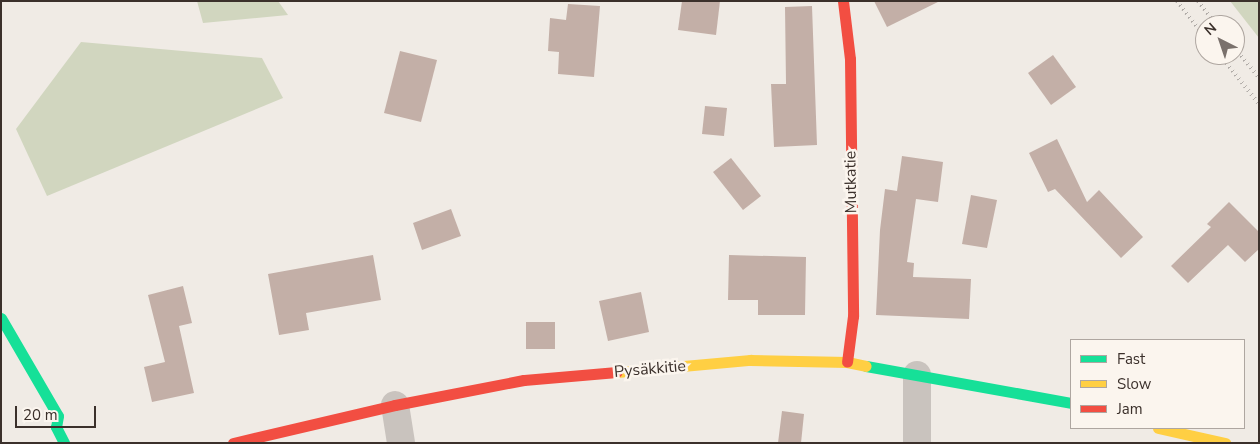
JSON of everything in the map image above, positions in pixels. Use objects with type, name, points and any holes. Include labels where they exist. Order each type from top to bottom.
[{"type":"street","name":"Mutkatie","points":[[843,1],[850,59],[853,316],[846,362]]},
{"type":"street","points":[[1,318],[63,418],[56,427],[64,443]]},
{"type":"street","name":"Pysäkkitie","points":[[233,443],[395,405],[524,380],[750,360],[846,362],[1070,403]]},
{"type":"street","points":[[917,375],[917,443]]},
{"type":"street","points":[[395,405],[401,443]]},
{"type":"street","points":[[1162,429],[1225,443]]},
{"type":"green space","points":[[197,1],[278,1],[288,15],[203,23]]},
{"type":"green space","points":[[1230,1],[1259,1],[1259,38],[1245,20],[1245,15],[1241,15]]},
{"type":"green space","points":[[81,42],[262,58],[283,98],[47,196],[16,129]]},
{"type":"building","points":[[682,1],[720,1],[716,35],[678,30]]},
{"type":"building","points":[[874,1],[940,1],[887,27]]},
{"type":"building","points":[[568,4],[600,6],[594,77],[558,74],[559,52],[548,51],[550,18],[566,20]]},
{"type":"building","points":[[812,6],[817,145],[774,147],[771,84],[786,84],[785,7]]},
{"type":"building","points":[[400,51],[437,60],[421,122],[384,113]]},
{"type":"building","points":[[1053,55],[1076,87],[1051,105],[1028,73]]},
{"type":"building","points":[[705,106],[727,108],[724,136],[702,134]]},
{"type":"building","points":[[1057,139],[1087,202],[1099,190],[1143,237],[1121,258],[1055,189],[1048,192],[1029,153]]},
{"type":"building","points":[[902,156],[943,162],[938,202],[916,199],[907,262],[914,263],[913,277],[971,279],[969,319],[876,315],[880,230],[885,189],[897,191]]},
{"type":"building","points":[[731,158],[761,196],[743,210],[713,172]]},
{"type":"building","points":[[971,195],[997,200],[987,248],[962,244]]},
{"type":"building","points":[[1229,202],[1259,232],[1259,249],[1245,262],[1228,245],[1188,283],[1171,266],[1211,227],[1207,224]]},
{"type":"building","points":[[451,209],[461,236],[422,250],[413,223]]},
{"type":"building","points":[[373,255],[381,300],[306,313],[309,330],[279,335],[268,274]]},
{"type":"building","points":[[729,255],[806,257],[805,315],[758,315],[758,300],[728,300]]},
{"type":"building","points":[[183,286],[192,323],[179,326],[194,393],[152,402],[144,367],[165,362],[148,295]]},
{"type":"building","points":[[641,292],[649,332],[608,341],[599,301]]},
{"type":"building","points":[[526,322],[555,322],[555,349],[526,349]]},
{"type":"building","points":[[782,411],[804,414],[801,443],[778,443]]},
{"type":"railway","points":[[1177,1],[1195,24]]},
{"type":"railway","points":[[1198,1],[1209,15]]},
{"type":"railway","points":[[1245,60],[1259,78]]},
{"type":"railway","points":[[1228,65],[1259,104]]},
{"type":"traffic: fast","points":[[1,318],[58,416],[56,427],[64,443]]},
{"type":"traffic: fast","points":[[866,366],[1070,403]]},
{"type":"traffic: slow","points":[[617,372],[750,360],[847,362],[866,366]]},
{"type":"traffic: slow","points":[[1162,429],[1225,443]]},
{"type":"traffic: jam","points":[[843,1],[850,59],[853,316],[847,362]]},
{"type":"traffic: jam","points":[[233,443],[395,405],[524,380],[617,372]]}]
